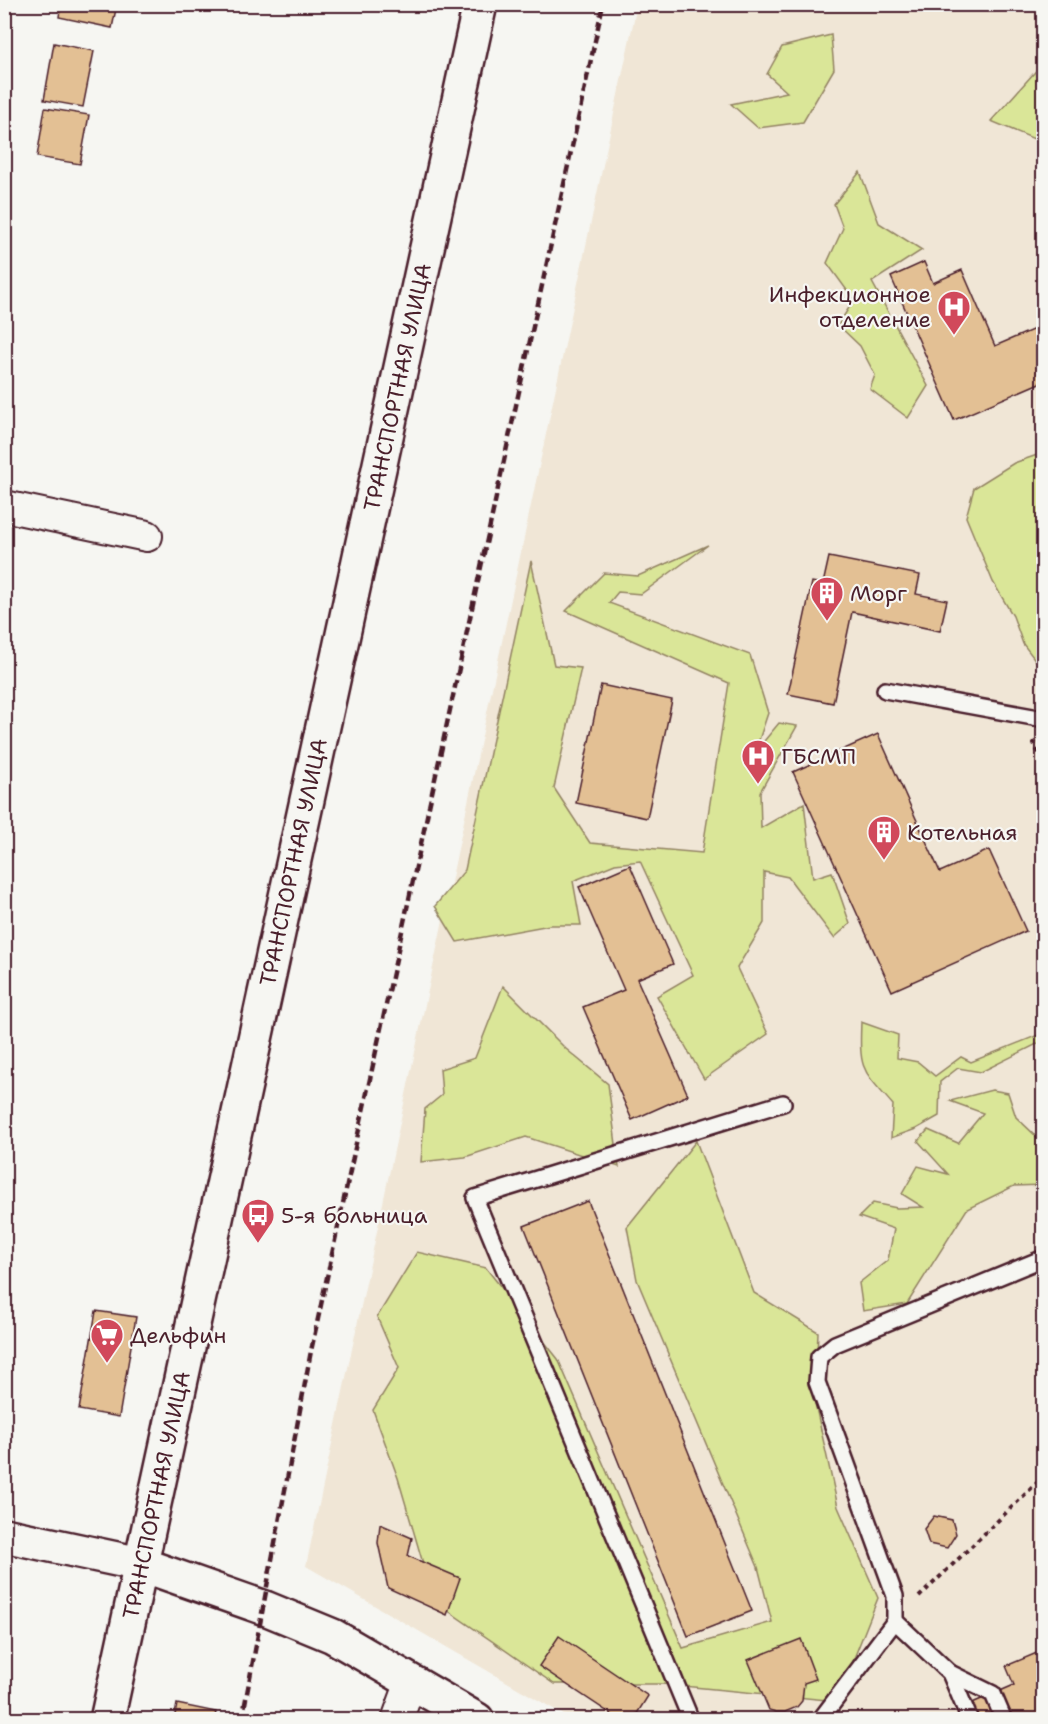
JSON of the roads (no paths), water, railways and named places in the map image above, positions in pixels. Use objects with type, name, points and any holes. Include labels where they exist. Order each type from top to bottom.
[{"type":"main road","name":"ТРАНСПОРТНАЯ УЛИЦА","points":[[107,1719],[480,4]]},
{"type":"main road","points":[[4,1535],[140,1564],[265,1608],[333,1636],[477,1719]]},
{"type":"street","points":[[4,506],[147,536]]},
{"type":"street","points":[[397,1719],[411,1682]]},
{"type":"lane","points":[[885,690],[1044,719]]},
{"type":"lane","points":[[691,1719],[475,1198],[783,1103]]},
{"type":"lane","points":[[819,1719],[895,1621],[895,1596],[817,1382],[819,1357],[835,1344],[1044,1258]]},
{"type":"lane","points":[[895,1621],[950,1673],[993,1694],[1004,1719]]},
{"type":"lane","points":[[950,1673],[970,1719]]},
{"type":"railway","points":[[242,1720],[311,1351],[603,4]]},
{"type":"place","name":"Инфекционное отделение","points":[[954,336]]},
{"type":"place","name":"Морг","points":[[827,622]]},
{"type":"place","name":"ГБСМП","points":[[758,785]]},
{"type":"place","name":"Котельная","points":[[884,861]]},
{"type":"place","name":"5-я больница","points":[[258,1244]]},
{"type":"place","name":"Дельфин","points":[[107,1364]]}]
